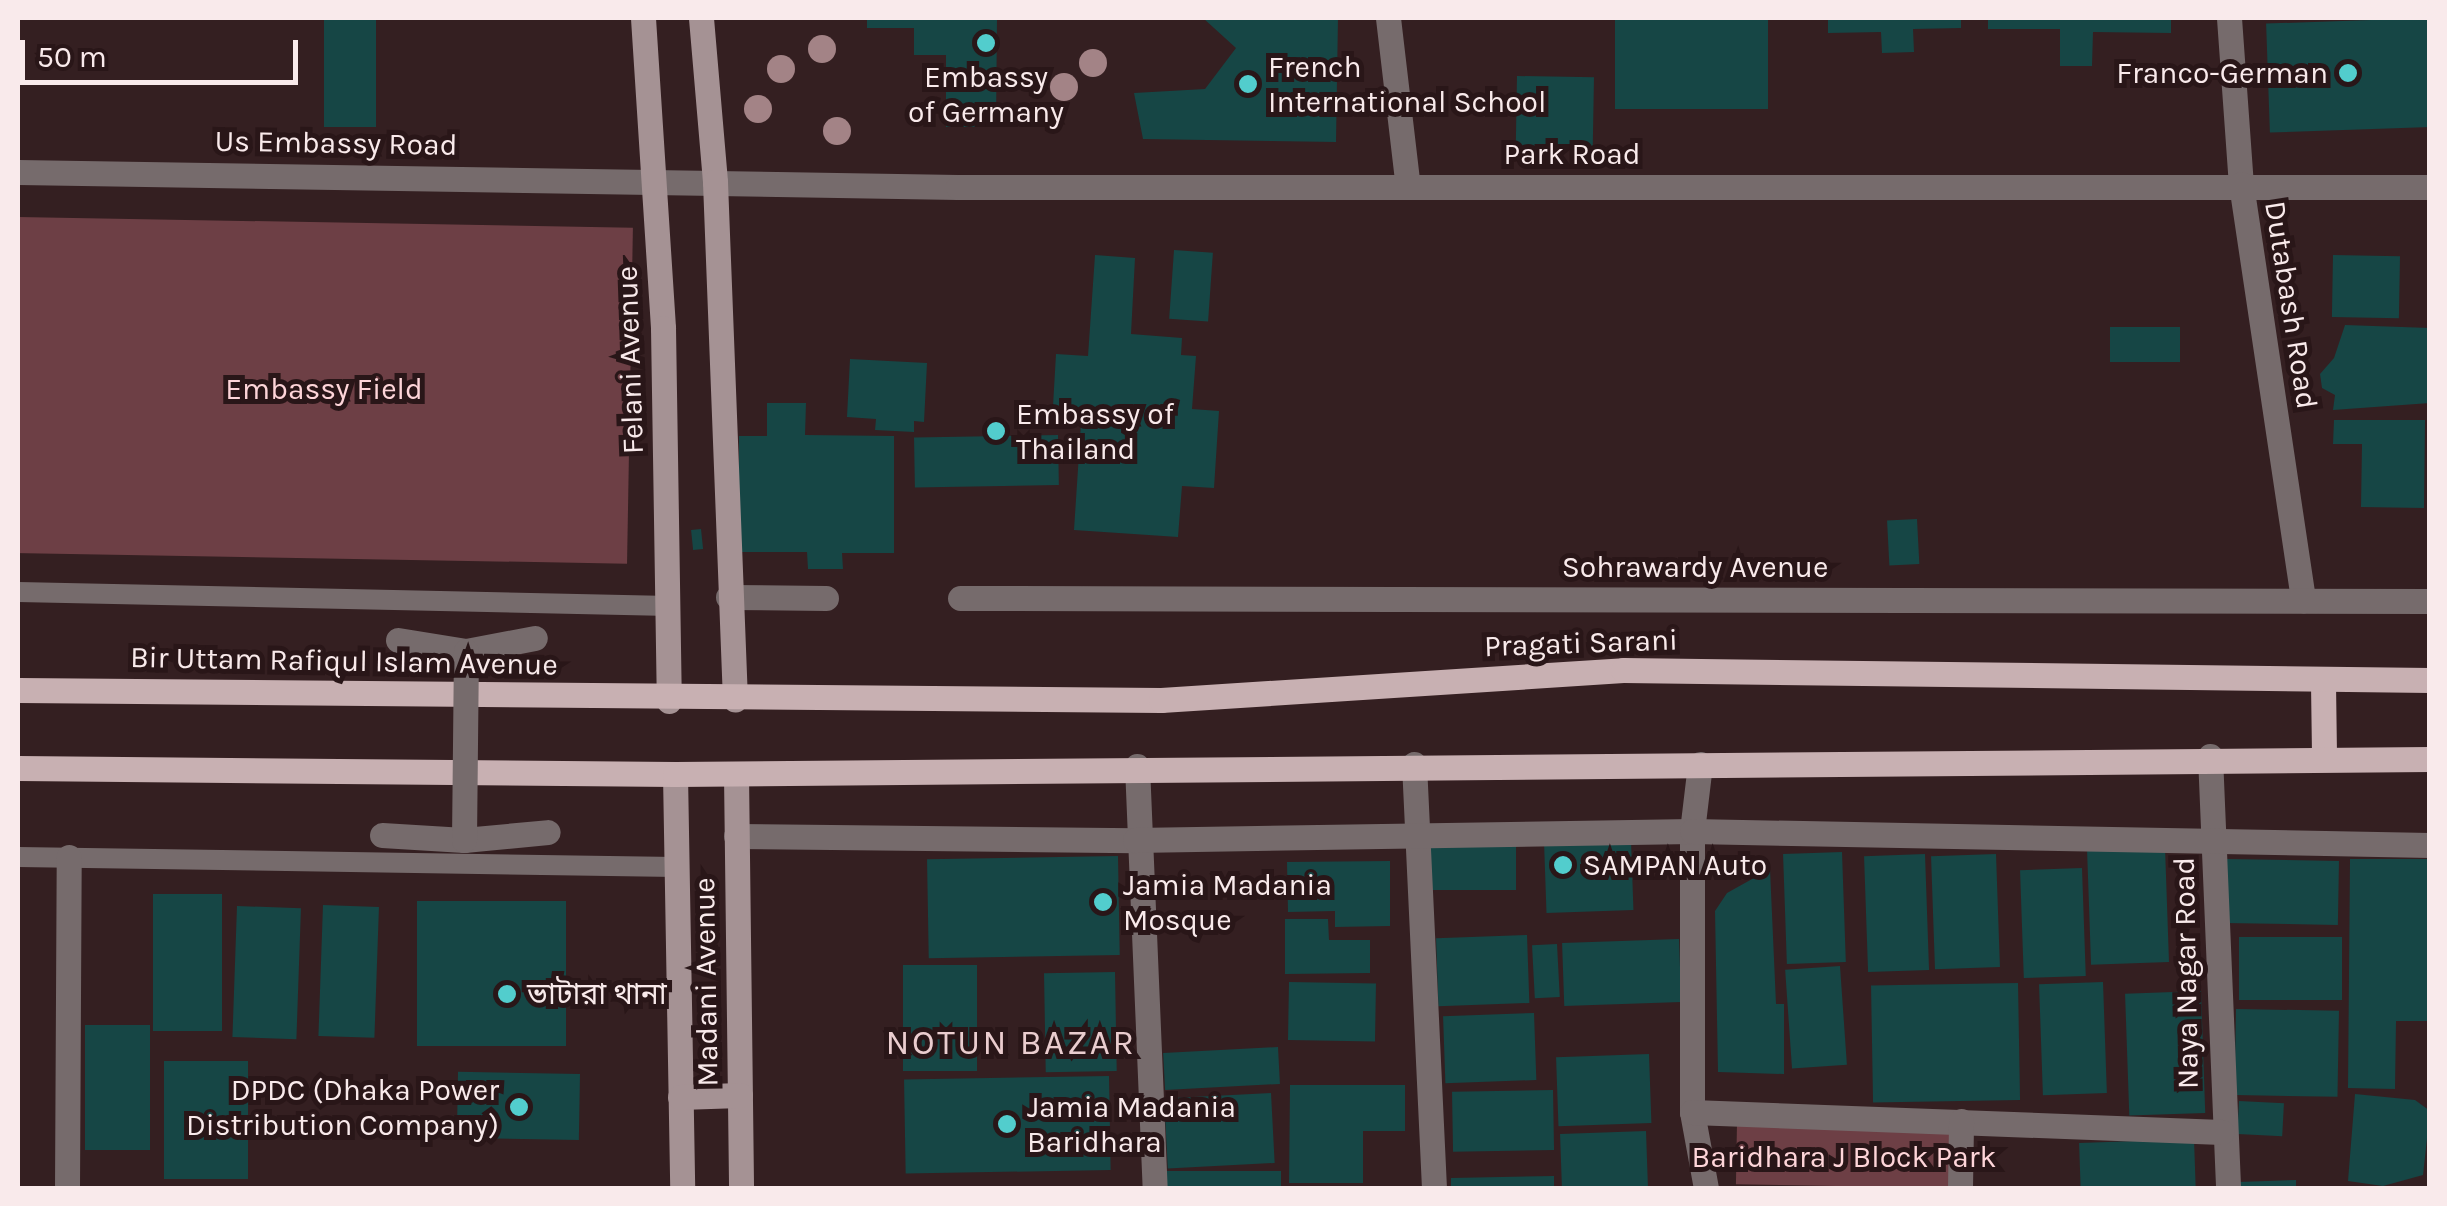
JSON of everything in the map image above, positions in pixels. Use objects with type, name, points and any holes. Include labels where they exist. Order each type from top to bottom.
[{"type":"main road","name":"Felani Avenue","points":[[643,18],[654,184],[670,606],[668,700]]},
{"type":"main road","points":[[701,18],[715,182],[728,597],[735,700]]},
{"type":"main road","name":"Pragati Sarani","points":[[668,700],[1161,700],[1622,670],[2323,683],[2430,680]]},
{"type":"main road","points":[[2323,683],[2324,758]]},
{"type":"main road","name":"Bir Uttam Rafiqul Islam Avenue","points":[[18,690],[668,700]]},
{"type":"main road","points":[[18,768],[736,774],[1136,766],[1700,764],[2210,756],[2430,759]]},
{"type":"main road","name":"Madani Avenue","points":[[675,774],[682,1188]]},
{"type":"main road","name":"Madani Avenue","points":[[736,774],[741,1188]]},
{"type":"main road","points":[[680,1097],[740,1095]]},
{"type":"street","points":[[1388,18],[1408,187]]},
{"type":"street","name":"Dutabash Road","points":[[2229,18],[2240,184],[2303,600]]},
{"type":"street","name":"Us Embassy Road","points":[[18,172],[654,184]]},
{"type":"street","points":[[654,184],[715,182]]},
{"type":"street","name":"Park Road","points":[[715,182],[1408,187],[2240,184],[2430,188]]},
{"type":"street","points":[[728,597],[826,598]]},
{"type":"street","name":"Sohrawardy Avenue","points":[[960,598],[2430,601]]},
{"type":"street","points":[[398,640],[466,651],[535,638]]},
{"type":"street","points":[[464,840],[466,651]]},
{"type":"street","name":"Naya Nagar Road","points":[[2210,756],[2216,846],[2222,1132],[2228,1188]]},
{"type":"street","points":[[1414,764],[1434,1188]]},
{"type":"street","points":[[1700,764],[1692,831],[1692,1112],[1706,1188]]},
{"type":"street","points":[[1136,766],[1135,840],[1154,1188]]},
{"type":"street","points":[[736,836],[1135,840],[1692,831],[2216,846],[2430,845]]},
{"type":"street","points":[[382,836],[464,840],[548,832]]},
{"type":"street","points":[[66,1188],[68,858]]},
{"type":"street","points":[[1692,1112],[2222,1132]]},
{"type":"street","points":[[1960,1121],[1960,1188]]},
{"type":"lane","points":[[18,592],[670,606]]},
{"type":"lane","points":[[18,857],[676,867]]},
{"type":"green space","name":"Embassy Field","points":[[18,217],[633,228],[627,564],[18,553]]},
{"type":"green space","name":"Baridhara J Block Park","points":[[1737,1121],[1951,1125],[1950,1188],[1736,1184]]},
{"type":"building","points":[[324,18],[376,18],[376,127],[324,127]]},
{"type":"building","points":[[867,18],[997,18],[996,127],[946,127],[946,55],[914,55],[914,28],[867,28]]},
{"type":"building","points":[[1203,18],[1338,18],[1336,142],[1143,139],[1134,93],[1205,89],[1236,48]]},
{"type":"building","points":[[1615,18],[1768,18],[1768,109],[1615,109]]},
{"type":"building","points":[[1828,18],[1961,18],[1961,28],[1913,29],[1914,52],[1882,53],[1881,32],[1828,33]]},
{"type":"building","points":[[1988,18],[2171,18],[2171,33],[2093,32],[2092,66],[2060,66],[2060,29],[1988,29]]},
{"type":"building","name":"Franco-German","points":[[2427,18],[2430,127],[2270,133],[2266,24]]},
{"type":"building","points":[[1517,76],[1594,77],[1593,148],[1516,147]]},
{"type":"building","points":[[1174,250],[1213,253],[1208,322],[1169,319]]},
{"type":"building","points":[[1095,255],[1135,258],[1131,334],[1182,338],[1181,355],[1196,356],[1192,409],[1219,411],[1214,488],[1182,486],[1178,537],[1074,530],[1082,408],[1053,406],[1056,354],[1088,356]]},
{"type":"building","points":[[2333,255],[2400,256],[2399,318],[2332,317]]},
{"type":"building","points":[[2345,325],[2430,328],[2430,403],[2333,410],[2335,395],[2322,388],[2320,374],[2334,358]]},
{"type":"building","points":[[2110,327],[2180,327],[2180,362],[2110,362]]},
{"type":"building","points":[[850,359],[927,363],[924,422],[914,421],[914,432],[875,430],[876,419],[847,417]]},
{"type":"building","points":[[767,403],[806,403],[805,435],[894,436],[894,553],[842,553],[843,569],[808,569],[807,552],[739,552],[739,436],[767,436]]},
{"type":"building","points":[[2334,420],[2425,420],[2424,508],[2361,507],[2362,444],[2333,444]]},
{"type":"building","points":[[1058,435],[1059,485],[915,488],[914,438]]},
{"type":"building","points":[[1917,519],[1919,564],[1889,566],[1887,521]]},
{"type":"building","points":[[701,529],[703,549],[693,550],[691,530]]},
{"type":"building","points":[[1631,840],[1633,910],[1546,913],[1544,843]]},
{"type":"building","points":[[1426,841],[1516,841],[1516,890],[1426,890]]},
{"type":"building","points":[[2165,847],[2169,962],[2091,965],[2087,850]]},
{"type":"building","points":[[1842,852],[1846,962],[1787,964],[1783,854]]},
{"type":"building","points":[[1925,854],[1929,970],[1868,972],[1864,856]]},
{"type":"building","points":[[1996,854],[2000,967],[1935,969],[1931,856]]},
{"type":"building","points":[[1118,856],[1120,955],[929,958],[927,859]]},
{"type":"building","points":[[2225,859],[2339,861],[2338,925],[2224,923]]},
{"type":"building","points":[[2350,859],[2430,859],[2430,1021],[2396,1021],[2395,1089],[2348,1088]]},
{"type":"building","points":[[1390,861],[1390,926],[1335,927],[1335,911],[1288,912],[1287,862]]},
{"type":"building","points":[[2082,868],[2086,976],[2024,978],[2020,870]]},
{"type":"building","points":[[1770,869],[1776,1004],[1784,1004],[1784,1074],[1718,1072],[1715,911],[1727,893]]},
{"type":"building","points":[[153,894],[222,894],[222,1031],[153,1031]]},
{"type":"building","points":[[417,901],[566,901],[566,1046],[417,1046]]},
{"type":"building","points":[[323,905],[379,907],[374,1038],[318,1036]]},
{"type":"building","points":[[237,906],[301,908],[296,1039],[232,1037]]},
{"type":"building","points":[[1285,919],[1328,919],[1329,940],[1370,940],[1370,973],[1285,974]]},
{"type":"building","points":[[1527,935],[1529,1003],[1438,1006],[1436,938]]},
{"type":"building","points":[[2239,937],[2342,937],[2342,1000],[2239,1000]]},
{"type":"building","points":[[1679,939],[1681,1002],[1564,1006],[1562,943]]},
{"type":"building","points":[[1557,944],[1560,997],[1535,998],[1532,945]]},
{"type":"building","points":[[903,965],[977,965],[977,1071],[903,1071]]},
{"type":"building","points":[[1840,966],[1847,1065],[1792,1069],[1785,970]]},
{"type":"building","points":[[1115,972],[1117,1071],[1046,1072],[1044,973]]},
{"type":"building","points":[[1289,982],[1376,984],[1375,1042],[1288,1040]]},
{"type":"building","points":[[2103,982],[2107,1093],[2043,1095],[2039,984]]},
{"type":"building","points":[[2018,983],[2020,1100],[1873,1103],[1871,986]]},
{"type":"building","points":[[2201,991],[2205,1113],[2129,1116],[2125,994]]},
{"type":"building","points":[[2236,1009],[2339,1011],[2337,1097],[2234,1095]]},
{"type":"building","points":[[1534,1013],[1536,1080],[1445,1083],[1443,1016]]},
{"type":"building","points":[[85,1025],[150,1025],[150,1150],[85,1150]]},
{"type":"building","points":[[1278,1047],[1280,1084],[1165,1090],[1163,1053]]},
{"type":"building","points":[[1649,1054],[1651,1123],[1558,1126],[1556,1057]]},
{"type":"building","points":[[164,1061],[248,1061],[248,1179],[164,1179]]},
{"type":"building","name":"DPDC (Dhaka Power Distribution Company)","points":[[458,1072],[580,1074],[579,1140],[457,1138]]},
{"type":"building","name":"Jamia Madania Baridhara","points":[[1109,1076],[1111,1170],[906,1174],[904,1080]]},
{"type":"building","points":[[1290,1085],[1405,1085],[1405,1131],[1363,1131],[1363,1183],[1289,1183]]},
{"type":"building","points":[[1553,1090],[1554,1150],[1453,1152],[1452,1092]]},
{"type":"building","points":[[1271,1093],[1275,1163],[1168,1169],[1164,1099]]},
{"type":"building","points":[[2355,1094],[2415,1100],[2430,1111],[2423,1175],[2383,1186],[2348,1181]]},
{"type":"building","points":[[2239,1101],[2284,1103],[2282,1136],[2237,1134]]},
{"type":"building","points":[[1646,1131],[1648,1188],[1562,1188],[1560,1134]]},
{"type":"building","points":[[2194,1139],[2196,1188],[2081,1188],[2079,1143]]},
{"type":"building","points":[[1166,1171],[1281,1171],[1281,1188],[1166,1188]]},
{"type":"building","points":[[1554,1176],[1554,1188],[1451,1188],[1451,1178]]},
{"type":"building","points":[[2296,1180],[2296,1188],[2238,1188],[2238,1182]]},
{"type":"place","name":"Embassy of Germany","points":[[986,43]]},
{"type":"place","name":"Franco-German","points":[[2348,73]]},
{"type":"place","name":"French International School","points":[[1248,84]]},
{"type":"place","name":"Embassy of Thailand","points":[[996,431]]},
{"type":"place","name":"SAMPAN Auto","points":[[1563,865]]},
{"type":"place","name":"Jamia Madania Mosque","points":[[1103,902]]},
{"type":"place","name":"ভাটারা থানা","points":[[507,994]]},
{"type":"place","name":"DPDC (Dhaka Power Distribution Company)","points":[[519,1107]]},
{"type":"place","name":"Jamia Madania Baridhara","points":[[1007,1124]]},
{"type":"district","name":"NOTUN BAZAR","points":[[1011,1043]]}]
